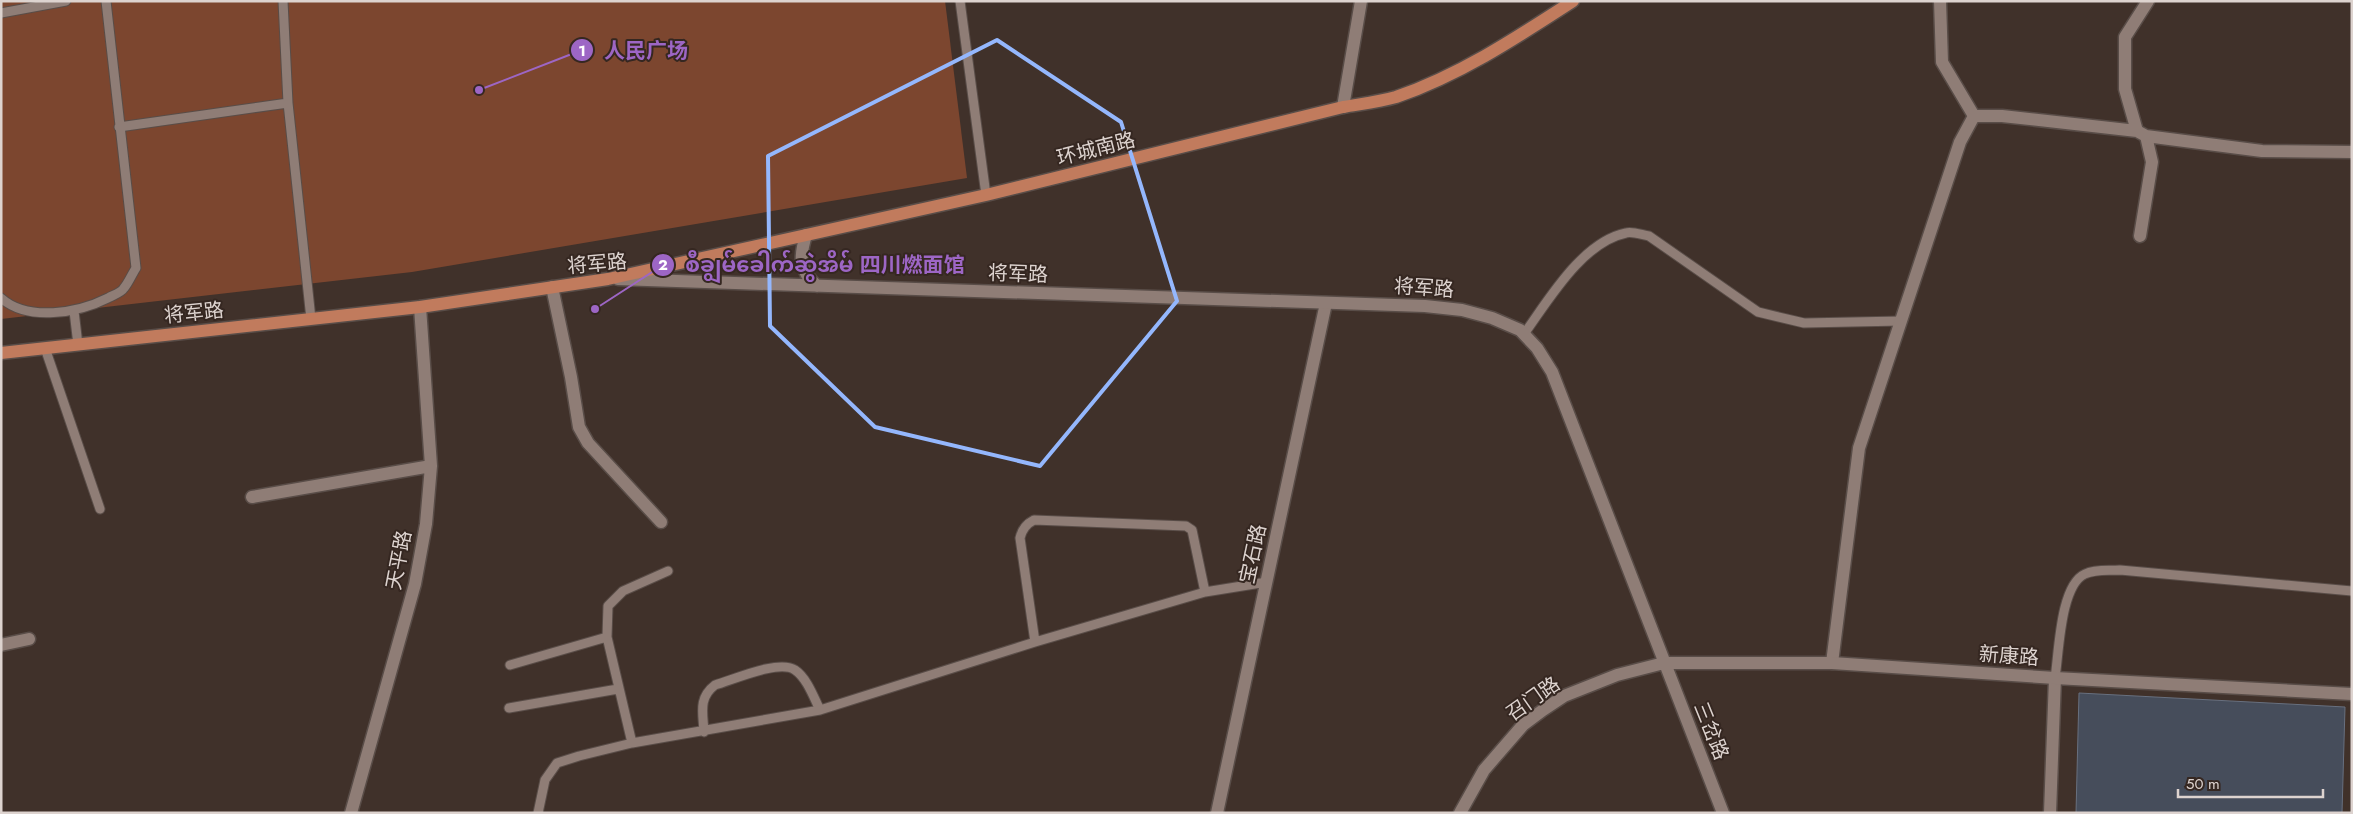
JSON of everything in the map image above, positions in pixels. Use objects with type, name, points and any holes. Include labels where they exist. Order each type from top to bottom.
[{"type":"main road","name":"环城南路","points":[[608,278],[986,195],[1343,107],[1394,97],[1443,79],[1503,47],[1573,1]]},
{"type":"main road","name":"将军路","points":[[1,353],[420,307],[608,278]]},
{"type":"street","points":[[1343,107],[1361,1]]},
{"type":"street","points":[[1940,1],[1942,62],[1974,116]]},
{"type":"street","points":[[2140,236],[2152,162],[2125,89],[2125,37],[2148,1]]},
{"type":"street","points":[[1974,116],[2002,116],[2262,151],[2352,152]]},
{"type":"street","points":[[1832,663],[1859,448],[1960,142],[1974,116]]},
{"type":"street","points":[[806,235],[803,246],[803,266],[806,275],[817,286]]},
{"type":"street","name":"将军路","points":[[608,278],[1425,306],[1462,310],[1492,318],[1520,330],[1538,348],[1563,396],[1598,494],[1664,663]]},
{"type":"street","points":[[552,287],[579,427],[588,443],[660,522]]},
{"type":"street","name":"宝石路","points":[[1217,813],[1326,303]]},
{"type":"street","name":"天平路","points":[[351,813],[415,584],[426,524],[430,466],[420,307]]},
{"type":"street","points":[[252,497],[430,466]]},
{"type":"street","points":[[1,645],[29,640]]},
{"type":"street","name":"新康路","points":[[1664,663],[1832,663],[2055,678],[2352,694]]},
{"type":"street","name":"召门路","points":[[1460,813],[1484,770],[1522,725],[1564,696],[1617,675],[1664,663]]},
{"type":"street","name":"三岔路","points":[[1664,663],[1723,813]]},
{"type":"street","points":[[2050,813],[2055,678]]},
{"type":"lane","points":[[1,13],[66,1]]},
{"type":"lane","points":[[1,298],[9,305],[44,313],[74,311],[97,303],[123,290],[136,268],[106,1]]},
{"type":"lane","points":[[283,1],[288,102],[311,319]]},
{"type":"lane","points":[[960,1],[986,195]]},
{"type":"lane","points":[[119,127],[288,102]]},
{"type":"lane","points":[[1524,334],[1570,269],[1605,242],[1627,232],[1649,236],[1758,312],[1804,323],[1901,321]]},
{"type":"lane","points":[[74,311],[78,344]]},
{"type":"lane","points":[[45,348],[100,510]]},
{"type":"lane","points":[[1035,642],[1020,538],[1022,531],[1034,520],[1186,526],[1192,530],[1205,592]]},
{"type":"lane","points":[[2055,678],[2066,600],[2074,584],[2083,574],[2120,570],[2352,591]]},
{"type":"lane","points":[[632,743],[607,637],[608,606],[623,591],[668,571]]},
{"type":"lane","points":[[538,813],[545,780],[557,763],[579,756],[632,743],[704,732],[820,710],[1035,642],[1205,592],[1267,582]]},
{"type":"lane","points":[[510,665],[607,637]]},
{"type":"lane","points":[[704,732],[702,700],[707,691],[715,685],[778,666],[795,669],[808,687],[820,710]]},
{"type":"lane","points":[[509,708],[618,689]]},
{"type":"highlighted area","points":[[997,40],[1121,122],[1177,301],[1040,466],[875,427],[770,326],[768,156]]},
{"type":"shaded area","points":[[1,1],[945,1],[967,178],[412,272],[1,319]]},
{"type":"building","points":[[2079,693],[2345,707],[2342,813],[2076,813]]},
{"type":"place","name":"人民广场","points":[[479,90]]},
{"type":"place","name":"စီချွမ်ခေါက်ဆွဲအိမ် 四川燃面馆","points":[[595,309]]}]
